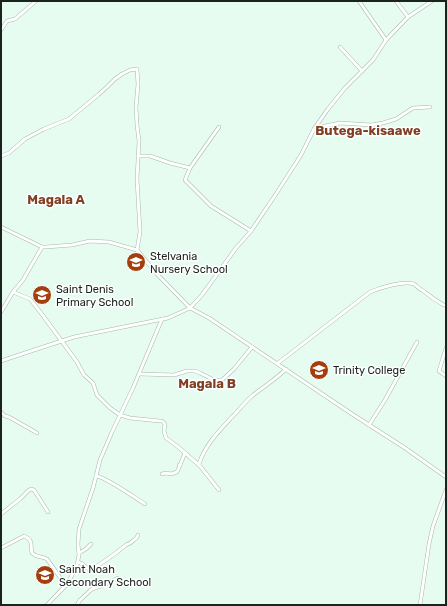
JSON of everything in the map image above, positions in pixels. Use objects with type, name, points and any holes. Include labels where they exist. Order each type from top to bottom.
[{"type":"street","points":[[1,30],[7,21],[15,19],[36,1]]},
{"type":"street","points":[[359,1],[386,40]]},
{"type":"street","points":[[396,1],[408,17]]},
{"type":"street","points":[[1,361],[61,341],[162,319],[176,315],[190,308],[202,295],[244,238],[251,231],[301,154],[314,129],[335,100],[373,60],[386,40],[408,17],[432,1]]},
{"type":"street","points":[[340,47],[362,71]]},
{"type":"street","points":[[1,156],[9,153],[25,139],[44,129],[69,119],[108,87],[118,76],[130,70],[137,69],[138,84],[136,107],[139,141],[137,179],[140,232],[137,250]]},
{"type":"street","points":[[314,129],[340,123],[371,125],[383,123],[396,118],[413,108],[430,107]]},
{"type":"street","points":[[219,127],[190,168],[185,180],[211,206],[251,231]]},
{"type":"street","points":[[138,156],[150,156],[190,168]]},
{"type":"street","points":[[1,227],[42,247],[72,245],[96,241],[110,242],[137,250],[156,274],[190,308],[278,363],[446,477]]},
{"type":"street","points":[[1,312],[13,292],[23,280],[42,247]]},
{"type":"street","points":[[278,363],[370,292],[392,285],[404,283],[414,284],[438,302],[446,306]]},
{"type":"street","points":[[13,292],[30,299],[77,362],[84,375],[93,383],[99,397],[110,408],[120,415],[130,418],[162,421],[165,424],[164,431],[166,438],[199,464],[219,490]]},
{"type":"street","points":[[47,605],[66,586],[78,562],[79,529],[100,460],[140,374],[162,319]]},
{"type":"street","points":[[369,425],[385,400],[417,342]]},
{"type":"street","points":[[140,374],[174,374],[195,371],[214,380],[222,380],[234,369],[252,347]]},
{"type":"street","points":[[446,348],[439,371],[446,376]]},
{"type":"street","points":[[199,464],[207,446],[219,431],[251,397],[278,377],[286,369]]},
{"type":"street","points":[[1,412],[5,416],[37,433]]},
{"type":"street","points":[[162,474],[171,474],[176,472],[185,453]]},
{"type":"street","points":[[96,476],[100,476],[145,504]]},
{"type":"street","points":[[1,514],[32,489],[48,512]]},
{"type":"street","points":[[420,605],[433,526],[446,490]]},
{"type":"street","points":[[78,562],[84,564],[87,569],[90,570],[136,540],[138,535]]},
{"type":"street","points":[[1,548],[24,536],[28,538],[31,542],[32,553],[36,556],[47,558],[66,586]]},
{"type":"street","points":[[79,553],[91,544]]},
{"type":"street","points":[[77,605],[80,600],[92,589],[118,578]]},
{"type":"place","name":"Stelvania Nursery School","points":[[136,262]]},
{"type":"place","name":"Saint Denis Primary School","points":[[42,295]]},
{"type":"place","name":"Trinity College","points":[[319,370]]},
{"type":"place","name":"Saint Noah Secondary School","points":[[45,575]]},
{"type":"district","name":"Butega-kisaawe","points":[[368,130]]},
{"type":"district","name":"Magala A","points":[[56,199]]},
{"type":"district","name":"Magala B","points":[[207,383]]}]
